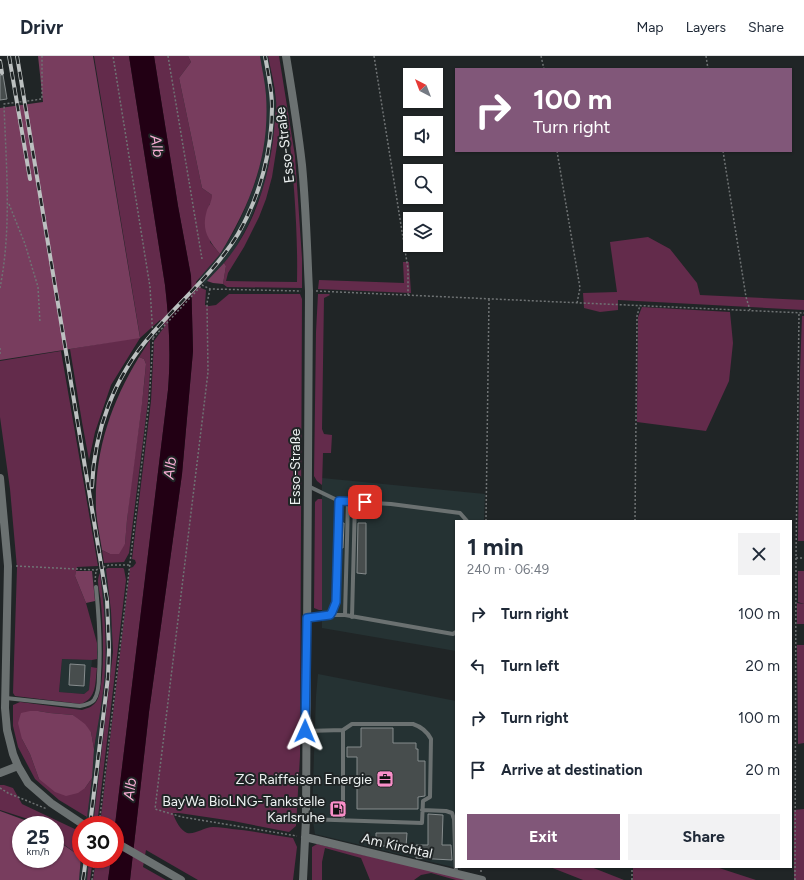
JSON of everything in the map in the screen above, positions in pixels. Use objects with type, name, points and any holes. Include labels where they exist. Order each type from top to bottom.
[{"type":"street","name":"Esso-Straße","points":[[286,56],[302,165],[307,226],[309,291],[305,731],[306,819],[303,880]]},
{"type":"street","points":[[0,478],[8,566],[7,730],[18,766],[28,783],[51,803],[72,817]]},
{"type":"street","points":[[0,773],[18,766]]},
{"type":"street","name":"Am Kirchtal","points":[[305,837],[482,880]]},
{"type":"street","points":[[124,847],[181,880]]},
{"type":"lane","points":[[308,486],[339,501],[391,504],[460,514],[466,520]]},
{"type":"lane","points":[[330,615],[337,596],[339,501]]},
{"type":"lane","points":[[345,615],[348,502]]},
{"type":"lane","points":[[352,617],[355,502]]},
{"type":"lane","points":[[6,698],[80,706],[87,705],[94,700],[97,693],[101,651],[96,587]]},
{"type":"lane","points":[[307,618],[345,615],[453,634],[455,633]]},
{"type":"lane","points":[[305,731],[343,730],[352,724],[413,724],[421,726],[431,740],[430,797],[423,801],[422,823],[306,819]]},
{"type":"lane","points":[[343,730],[343,820]]},
{"type":"lane","points":[[422,810],[449,811],[453,816],[455,855]]},
{"type":"lane","points":[[456,868],[456,874]]},
{"type":"path","points":[[0,288],[4,266],[8,202],[4,104],[42,99],[42,56]]},
{"type":"path","points":[[100,816],[149,402],[152,339],[150,287],[113,56]]},
{"type":"path","points":[[168,56],[202,259]]},
{"type":"path","points":[[374,56],[408,269],[408,296]]},
{"type":"path","points":[[541,56],[544,68]]},
{"type":"path","points":[[706,56],[708,68]]},
{"type":"path","points":[[557,152],[580,288],[577,303]]},
{"type":"path","points":[[723,152],[746,298],[750,310]]},
{"type":"path","points":[[8,202],[25,244],[38,287],[40,323]]},
{"type":"path","points":[[152,339],[202,285],[210,289],[309,291],[577,303],[640,304],[804,313]]},
{"type":"path","points":[[210,289],[207,303],[208,372],[204,414],[155,808],[182,817],[305,837]]},
{"type":"path","points":[[486,520],[489,299]]},
{"type":"path","points":[[635,520],[636,316],[640,304]]},
{"type":"path","points":[[795,880],[796,558],[799,312]]},
{"type":"path","points":[[0,348],[0,356]]},
{"type":"path","points":[[796,558],[804,558]]},
{"type":"path","points":[[8,566],[96,570],[109,565],[129,565]]},
{"type":"path","points":[[96,570],[96,587]]},
{"type":"path","points":[[0,788],[46,810],[51,803]]},
{"type":"path","points":[[92,880],[94,868]]},
{"type":"path","points":[[632,868],[632,880]]},
{"type":"shaded area","points":[[38,56],[93,56],[140,338],[0,360],[0,108],[43,102]]},
{"type":"shaded area","points":[[94,56],[129,56],[165,285],[169,337],[168,390],[116,816],[101,816],[130,568],[136,563],[135,560],[132,559],[151,401],[154,341],[165,326],[160,320],[140,338],[111,385],[95,432],[89,460],[70,349],[140,337]]},
{"type":"shaded area","points":[[154,56],[188,56],[191,62],[179,78],[202,188],[212,195],[212,201],[209,205],[210,242],[220,254],[196,282],[201,288],[206,290],[205,305],[216,305],[229,294],[300,294],[302,299],[300,756],[296,826],[289,832],[233,821],[173,813],[182,830],[187,833],[193,833],[210,827],[216,827],[293,838],[297,847],[293,880],[198,880],[146,850],[143,867],[166,880],[130,880],[149,712],[182,474],[193,351],[191,276],[178,206]]},
{"type":"shaded area","points":[[188,56],[260,56],[264,80],[266,117],[265,138],[261,159],[256,178],[241,216],[220,254],[209,239],[205,229],[205,217],[212,195],[202,188],[179,78],[191,62]]},
{"type":"shaded area","points":[[260,56],[268,56],[276,102],[274,134],[266,182],[249,223],[233,253],[205,284],[199,278],[220,254],[235,230],[256,180],[261,160],[263,76]]},
{"type":"shaded area","points":[[268,56],[279,56],[295,156],[302,258],[302,288],[227,287],[223,284],[226,266],[224,263],[236,248],[254,213],[261,195],[270,157],[276,103],[274,84]],"holes":[[[285,128],[289,133],[295,208],[297,282],[226,281],[228,273],[244,247],[259,217],[272,177],[280,132]]]},
{"type":"shaded area","points":[[648,237],[670,249],[697,283],[700,295],[804,300],[804,310],[618,300],[618,310],[600,312],[584,308],[583,293],[617,292],[610,242]]},
{"type":"shaded area","points":[[403,262],[409,262],[411,293],[318,289],[319,280],[404,283]]},
{"type":"shaded area","points":[[224,263],[226,266],[223,284],[207,281]]},
{"type":"shaded area","points":[[318,294],[330,295],[324,298],[322,429],[324,434],[332,435],[331,453],[323,453],[322,485],[314,476]]},
{"type":"shaded area","points":[[642,307],[730,312],[733,343],[729,381],[706,431],[637,422],[638,317]]},
{"type":"shaded area","points":[[802,316],[804,316],[804,541],[798,541],[800,372]]},
{"type":"shaded area","points":[[150,340],[148,401],[129,553],[124,562],[104,563],[102,550],[110,554],[125,544],[129,499],[146,364],[144,359],[139,357]]},
{"type":"shaded area","points":[[61,351],[98,566],[77,567],[75,576],[86,603],[97,643],[97,659],[62,659],[59,692],[84,694],[89,690],[91,667],[97,668],[93,694],[81,704],[15,696],[13,693],[17,568],[10,489],[0,417],[0,361]]},
{"type":"shaded area","points":[[139,357],[144,359],[146,364],[125,544],[119,554],[110,554],[102,550],[97,520],[96,489],[98,469],[101,449],[112,411]]},
{"type":"shaded area","points":[[322,478],[485,494],[484,520],[455,520],[455,651],[322,628]]},
{"type":"shaded area","points":[[318,499],[322,499],[322,610],[314,608],[315,502]]},
{"type":"shaded area","points":[[123,568],[126,580],[98,816],[94,816],[113,652],[111,611],[106,569]]},
{"type":"shaded area","points":[[106,569],[112,629],[111,674],[94,816],[86,816],[104,679],[106,632],[100,573]]},
{"type":"shaded area","points":[[76,571],[92,571],[95,601],[86,603],[75,576]]},
{"type":"shaded area","points":[[798,571],[804,571],[804,604],[798,602]]},
{"type":"shaded area","points":[[100,573],[105,620],[106,656],[101,708],[94,749],[91,732],[73,715],[38,711],[22,739],[30,754],[39,779],[85,788],[92,778],[87,816],[85,816],[59,800],[35,779],[18,747],[13,726],[13,705],[20,702],[82,710],[88,708],[96,702],[99,695],[103,670],[102,613],[98,584]]},
{"type":"shaded area","points":[[797,603],[804,604],[804,624],[797,624]]},
{"type":"shaded area","points":[[797,645],[804,645],[804,743],[798,744]]},
{"type":"shaded area","points":[[62,659],[92,660],[89,690],[84,694],[59,692]]},
{"type":"shaded area","points":[[318,674],[455,701],[455,868],[315,834],[312,815]]},
{"type":"shaded area","points":[[30,711],[73,715],[85,724],[91,732],[94,749],[92,778],[85,788],[78,793],[66,796],[55,792],[39,779],[30,754],[22,739],[18,723],[21,713]]},
{"type":"shaded area","points":[[0,785],[4,785],[13,788],[22,804],[47,816],[19,816],[0,810]]},
{"type":"shaded area","points":[[804,809],[804,880],[794,880],[794,810]]},
{"type":"shaded area","points":[[0,811],[14,816],[12,816],[12,868],[64,868],[64,845],[72,851],[72,868],[80,868],[79,880],[0,880]]},
{"type":"shaded area","points":[[64,824],[72,828],[72,850],[64,845]]},
{"type":"shaded area","points":[[317,844],[470,880],[456,880],[431,873],[421,875],[414,880],[370,880],[361,858],[325,848],[322,862],[322,880],[312,880],[312,847]]},
{"type":"shaded area","points":[[80,868],[88,868],[87,880],[79,880]]},
{"type":"shaded area","points":[[88,868],[92,868],[90,880],[87,880]]},
{"type":"shaded area","points":[[95,868],[110,868],[108,880],[93,880]]},
{"type":"shaded area","points":[[553,868],[594,868],[624,880],[583,880]]},
{"type":"shaded area","points":[[633,868],[719,868],[756,880],[633,880]]},
{"type":"water","name":"Alb","points":[[129,56],[154,56],[178,206],[191,276],[193,351],[182,474],[149,712],[130,880],[108,880],[110,868],[124,868],[124,816],[116,816],[168,390],[169,350],[165,285]]},
{"type":"building","points":[[0,75],[3,75],[7,99],[0,100]]},
{"type":"building","points":[[342,523],[344,523],[343,548],[342,548]]},
{"type":"building","points":[[358,523],[366,523],[366,574],[357,573]]},
{"type":"building","points":[[70,664],[85,665],[84,686],[69,685]]},
{"type":"building","points":[[361,728],[393,728],[393,743],[416,743],[416,749],[418,749],[418,761],[425,761],[425,796],[418,797],[418,809],[357,809],[357,757],[347,757],[347,747],[361,747]]},
{"type":"building","points":[[428,814],[443,815],[442,845],[451,845],[452,860],[416,858],[416,845],[428,845]]},
{"type":"building","points":[[376,833],[407,833],[406,846],[376,846]]},
{"type":"railway","points":[[9,56],[30,179]]},
{"type":"railway","points":[[17,56],[107,600],[109,649],[108,677],[91,816]]},
{"type":"railway","points":[[92,487],[97,446],[102,425],[108,406],[126,369],[138,351],[162,322],[219,261],[238,234],[253,204],[263,173],[270,140],[272,107],[270,82],[265,56]]},
{"type":"railway","points":[[0,61],[2,73]]},
{"type":"railway","points":[[83,880],[85,868]]},
{"type":"place","name":"ZG Raiffeisen Energie","points":[[385,779]]},
{"type":"place","name":"BayWa BioLNG-Tankstelle Karlsruhe","points":[[338,809]]},
{"type":"route","points":[[305,731],[307,618],[330,615],[336,602],[339,501],[365,502]]}]
